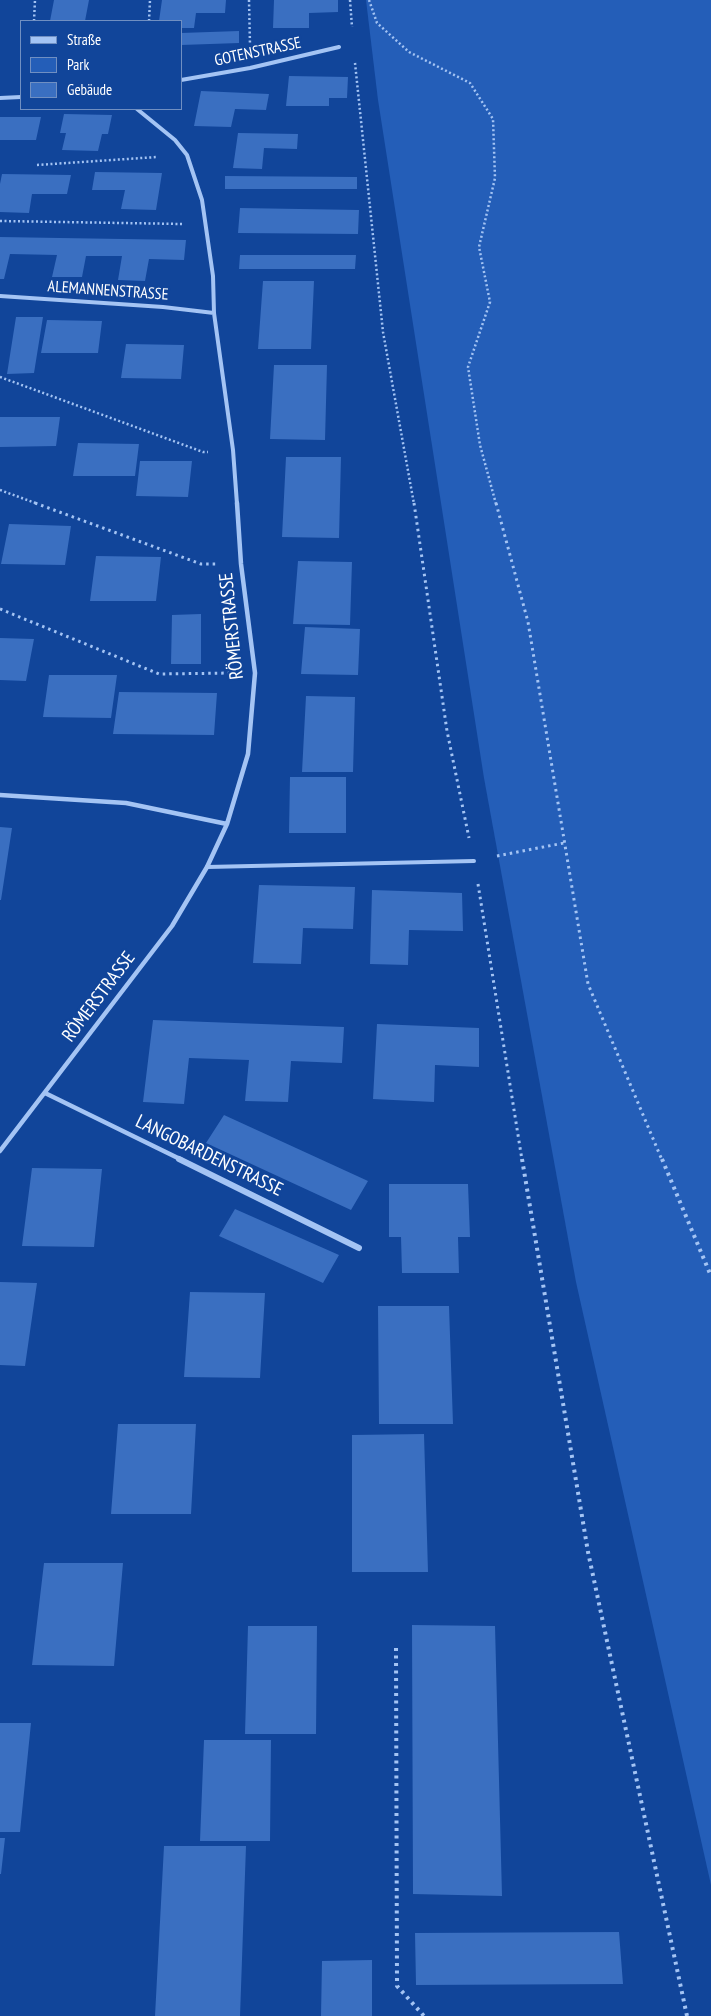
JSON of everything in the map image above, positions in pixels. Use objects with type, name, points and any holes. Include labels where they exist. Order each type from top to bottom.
[{"type":"street","name":"GOTENSTRASSE","points":[[182,80],[250,68],[340,47]]},
{"type":"street","points":[[0,98],[20,98]]},
{"type":"street","name":"RÖMERSTRASSE","points":[[0,1151],[172,926],[207,867],[227,824],[248,754],[255,673],[242,564],[233,450],[214,313],[213,276],[202,200],[187,155],[175,140],[138,110]]},
{"type":"street","name":"ALEMANNENSTRASSE","points":[[0,296],[163,307],[214,313]]},
{"type":"street","points":[[0,795],[126,803],[227,824]]},
{"type":"street","name":"LANGOBARDENSTRASSE","points":[[45,1093],[359,1248]]},
{"type":"lane","points":[[207,867],[474,861]]},
{"type":"path","points":[[34,20],[36,0]]},
{"type":"path","points":[[149,20],[150,0]]},
{"type":"path","points":[[249,0],[250,68]]},
{"type":"path","points":[[350,0],[353,35]]},
{"type":"path","points":[[369,0],[376,23],[409,52],[470,83],[493,119],[495,178],[479,247],[490,302],[468,366],[480,445],[528,622],[588,984],[711,1276]]},
{"type":"path","points":[[355,62],[383,332],[414,501],[447,731],[474,861],[588,1552],[687,2016]]},
{"type":"path","points":[[37,165],[187,155]]},
{"type":"path","points":[[0,222],[206,224]]},
{"type":"path","points":[[0,377],[202,452],[233,450]]},
{"type":"path","points":[[0,490],[201,564],[242,564]]},
{"type":"path","points":[[0,609],[159,674],[255,673]]},
{"type":"path","points":[[474,861],[564,843]]},
{"type":"path","points":[[396,1648],[397,1986],[424,2016]]},
{"type":"green space","points":[[366,0],[711,0],[711,1885],[576,1282],[484,778],[378,100]]},
{"type":"building","points":[[54,0],[89,0],[85,20],[50,20]]},
{"type":"building","points":[[162,0],[226,0],[225,13],[196,13],[194,28],[182,28],[182,20],[159,20]]},
{"type":"building","points":[[274,0],[338,0],[338,12],[309,13],[309,28],[273,28]]},
{"type":"building","points":[[239,31],[239,43],[182,45],[182,33]]},
{"type":"building","points":[[289,76],[348,77],[347,98],[329,98],[329,106],[286,106]]},
{"type":"building","points":[[201,91],[269,94],[266,110],[235,109],[231,127],[194,126]]},
{"type":"building","points":[[64,114],[112,115],[108,134],[102,134],[98,151],[62,150],[66,133],[60,133]]},
{"type":"building","points":[[0,117],[41,117],[36,140],[0,140]]},
{"type":"building","points":[[238,133],[298,134],[297,149],[264,148],[262,169],[233,168]]},
{"type":"building","points":[[95,172],[162,173],[156,210],[121,209],[125,190],[92,190]]},
{"type":"building","points":[[2,174],[71,175],[67,194],[32,194],[29,213],[0,212]]},
{"type":"building","points":[[225,176],[357,177],[357,189],[225,189]]},
{"type":"building","points":[[240,208],[359,210],[358,234],[238,233]]},
{"type":"building","points":[[0,237],[186,240],[184,260],[149,259],[145,281],[118,280],[122,256],[86,256],[82,277],[52,277],[57,255],[10,254],[4,279],[0,279]]},
{"type":"building","points":[[240,255],[356,255],[355,269],[239,269]]},
{"type":"building","points":[[263,281],[314,281],[311,349],[258,349]]},
{"type":"building","points":[[16,317],[43,317],[34,373],[7,374]]},
{"type":"building","points":[[47,320],[102,321],[98,353],[41,353]]},
{"type":"building","points":[[126,344],[184,345],[181,379],[121,378]]},
{"type":"building","points":[[274,365],[327,365],[325,440],[270,439]]},
{"type":"building","points":[[0,417],[60,417],[56,446],[0,447]]},
{"type":"building","points":[[78,443],[139,444],[135,476],[73,476]]},
{"type":"building","points":[[286,457],[341,457],[339,538],[282,537]]},
{"type":"building","points":[[140,461],[192,461],[188,497],[136,496]]},
{"type":"building","points":[[9,524],[71,526],[65,565],[1,564]]},
{"type":"building","points":[[96,556],[161,557],[156,601],[90,601]]},
{"type":"building","points":[[298,561],[352,562],[350,625],[293,624]]},
{"type":"building","points":[[201,614],[201,664],[171,664],[172,615]]},
{"type":"building","points":[[305,627],[360,629],[358,675],[301,674]]},
{"type":"building","points":[[0,638],[34,639],[26,681],[0,680]]},
{"type":"building","points":[[49,675],[117,675],[111,718],[43,717]]},
{"type":"building","points":[[119,692],[217,693],[214,735],[113,734]]},
{"type":"building","points":[[306,696],[355,697],[353,772],[302,772]]},
{"type":"building","points":[[290,777],[346,777],[346,833],[289,833]]},
{"type":"building","points":[[0,827],[12,828],[1,900],[0,900]]},
{"type":"building","points":[[259,885],[355,887],[353,929],[303,928],[301,964],[253,963]]},
{"type":"building","points":[[372,890],[462,893],[463,931],[409,930],[408,965],[370,964]]},
{"type":"building","points":[[153,1020],[344,1027],[342,1063],[291,1061],[288,1102],[245,1101],[249,1060],[189,1058],[184,1104],[143,1102]]},
{"type":"building","points":[[377,1024],[479,1028],[479,1067],[435,1065],[434,1102],[373,1099]]},
{"type":"building","points":[[224,1115],[368,1181],[351,1210],[206,1143]]},
{"type":"building","points":[[32,1168],[102,1169],[94,1247],[22,1246]]},
{"type":"building","points":[[389,1184],[468,1184],[470,1237],[458,1237],[459,1273],[402,1273],[401,1237],[389,1237]]},
{"type":"building","points":[[235,1209],[339,1255],[323,1283],[219,1236]]},
{"type":"building","points":[[0,1282],[37,1283],[25,1366],[0,1365]]},
{"type":"building","points":[[190,1292],[265,1293],[260,1378],[184,1377]]},
{"type":"building","points":[[378,1306],[449,1306],[453,1424],[379,1424]]},
{"type":"building","points":[[118,1424],[196,1424],[191,1514],[111,1514]]},
{"type":"building","points":[[424,1434],[428,1572],[352,1572],[352,1435]]},
{"type":"building","points":[[44,1563],[123,1563],[114,1666],[32,1665]]},
{"type":"building","points":[[412,1625],[495,1626],[502,1896],[413,1894]]},
{"type":"building","points":[[248,1626],[317,1626],[316,1734],[245,1734]]},
{"type":"building","points":[[0,1723],[31,1723],[20,1832],[0,1832]]},
{"type":"building","points":[[204,1740],[271,1740],[270,1841],[200,1841]]},
{"type":"building","points":[[0,1838],[5,1838],[1,1874],[0,1874]]},
{"type":"building","points":[[164,1846],[246,1846],[240,2016],[155,2016]]},
{"type":"building","points":[[619,1932],[623,1984],[416,1985],[415,1933]]},
{"type":"building","points":[[372,1960],[372,2016],[321,2016],[322,1961]]}]
